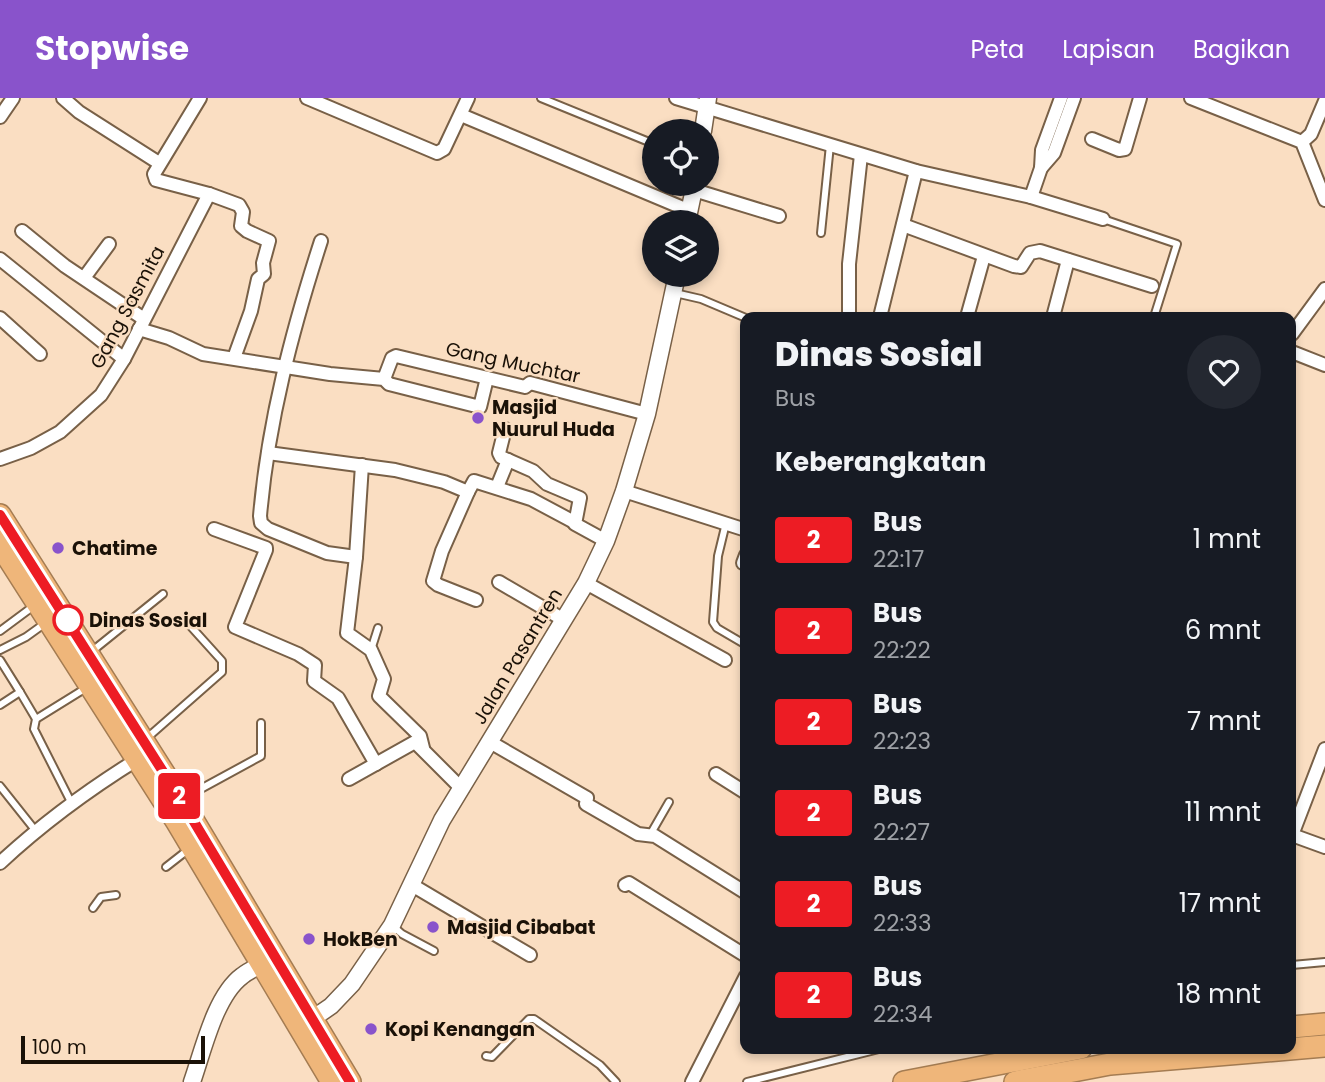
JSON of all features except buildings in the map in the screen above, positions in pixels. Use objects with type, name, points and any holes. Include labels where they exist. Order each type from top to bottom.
[{"type":"highway","points":[[0,515],[7,551],[90,653],[192,847],[332,1082]]},
{"type":"highway","points":[[43,596],[91,685],[181,800],[351,1082]]},
{"type":"highway","points":[[1296,1027],[1325,1024]]},
{"type":"highway","points":[[1296,1048],[1325,1046]]},
{"type":"highway","points":[[904,1082],[1050,1054]]},
{"type":"highway","points":[[1015,1082],[1110,1064],[1229,1054]]},
{"type":"main road","name":"Jalan Pasantren","points":[[312,1019],[331,1006],[352,984],[392,925],[426,849],[586,583],[606,541],[647,414],[674,287]]},
{"type":"main road","points":[[192,1082],[225,995],[240,977],[261,964]]},
{"type":"street","points":[[0,117],[13,98]]},
{"type":"street","points":[[63,98],[79,112],[159,163]]},
{"type":"street","points":[[200,98],[154,174],[156,180],[239,205],[243,212],[241,226],[269,241],[262,267],[264,272],[258,279],[251,311],[234,358]]},
{"type":"street","points":[[307,98],[334,103],[437,153],[444,149],[468,98]]},
{"type":"street","points":[[676,98],[708,103],[916,171],[1031,197],[1103,219]]},
{"type":"street","points":[[1031,197],[1041,168],[1042,150],[1061,98]]},
{"type":"street","points":[[1041,168],[1055,153],[1074,98]]},
{"type":"street","points":[[1091,139],[1119,150],[1125,149],[1140,98]]},
{"type":"street","points":[[1191,98],[1302,142],[1325,200]]},
{"type":"street","points":[[1302,142],[1311,134],[1325,101]]},
{"type":"street","points":[[461,115],[673,210]]},
{"type":"street","points":[[849,312],[849,264],[861,155]]},
{"type":"street","points":[[881,312],[916,171]]},
{"type":"street","name":"Gang Sasmita","points":[[0,459],[31,448],[60,432],[101,395],[124,359],[209,194]]},
{"type":"street","points":[[719,196],[779,216]]},
{"type":"street","points":[[904,225],[1014,266],[1021,267],[1034,251],[1152,286]]},
{"type":"street","points":[[22,231],[141,324],[203,354],[384,379],[389,384],[480,407],[487,378]]},
{"type":"street","points":[[321,241],[284,367],[262,488],[261,523],[268,529],[327,553],[356,557]]},
{"type":"street","points":[[84,278],[109,244]]},
{"type":"street","points":[[968,312],[984,256]]},
{"type":"street","points":[[0,259],[124,359]]},
{"type":"street","points":[[1054,312],[1068,260]]},
{"type":"street","points":[[1296,329],[1324,291]]},
{"type":"street","points":[[0,318],[40,354]]},
{"type":"street","points":[[1296,354],[1325,365]]},
{"type":"street","name":"Gang Muchtar","points":[[384,379],[392,358],[396,356],[525,387],[530,383],[647,414]]},
{"type":"street","points":[[505,429],[499,453],[533,471],[547,485],[580,498],[574,522]]},
{"type":"street","points":[[268,453],[362,465],[419,476],[468,492]]},
{"type":"street","points":[[497,487],[508,460]]},
{"type":"street","points":[[362,465],[356,557],[346,629],[351,638],[371,650],[384,679],[379,696],[420,736],[423,748]]},
{"type":"street","points":[[476,600],[433,581],[442,551],[474,481],[531,499],[606,541]]},
{"type":"street","points":[[624,491],[740,528]]},
{"type":"street","points":[[215,529],[266,550],[235,627],[298,654],[316,665],[314,681],[338,698],[376,764]]},
{"type":"street","points":[[499,582],[564,620]]},
{"type":"street","points":[[586,583],[725,660]]},
{"type":"street","points":[[349,779],[412,742],[423,748],[462,789]]},
{"type":"street","points":[[490,742],[587,798],[586,804],[603,815],[638,834],[655,836],[740,888]]},
{"type":"street","points":[[1296,825],[1325,749]]},
{"type":"street","points":[[0,863],[35,830],[141,750]]},
{"type":"street","points":[[716,774],[740,789]]},
{"type":"street","points":[[1296,836],[1325,847]]},
{"type":"street","points":[[625,885],[629,883],[740,952]]},
{"type":"street","points":[[412,885],[530,955]]},
{"type":"street","points":[[692,1082],[740,988]]},
{"type":"lane","points":[[541,98],[642,139]]},
{"type":"lane","points":[[821,233],[830,145]]},
{"type":"lane","points":[[1103,219],[1177,244],[1156,312]]},
{"type":"lane","points":[[673,293],[707,302],[740,316]]},
{"type":"lane","points":[[726,523],[718,556],[713,622],[717,628],[740,641]]},
{"type":"lane","points":[[90,653],[163,594]]},
{"type":"lane","points":[[0,631],[43,596]]},
{"type":"lane","points":[[0,650],[26,637],[43,596]]},
{"type":"lane","points":[[141,750],[222,672],[222,661],[185,620]]},
{"type":"lane","points":[[371,650],[378,628]]},
{"type":"lane","points":[[0,660],[36,719],[34,729],[71,802]]},
{"type":"lane","points":[[36,719],[91,685]]},
{"type":"lane","points":[[0,705],[20,692]]},
{"type":"lane","points":[[181,800],[261,756],[261,723]]},
{"type":"lane","points":[[0,786],[35,830]]},
{"type":"lane","points":[[650,835],[669,802]]},
{"type":"lane","points":[[166,867],[192,847]]},
{"type":"lane","points":[[93,908],[101,897],[116,895]]},
{"type":"lane","points":[[392,925],[402,934],[434,951]]},
{"type":"lane","points":[[1296,965],[1325,962]]},
{"type":"lane","points":[[486,1056],[492,1057],[529,1020],[534,1019],[600,1065],[616,1082]]},
{"type":"lane","points":[[747,1082],[859,1054]]},
{"type":"bus line","name":"2","points":[[0,515],[181,800],[350,1082]]},
{"type":"place","name":"Masjid Nuurul Huda","points":[[478,418]]},
{"type":"place","name":"Chatime","points":[[58,548]]},
{"type":"place","name":"Dinas Sosial","points":[[68,620]]},
{"type":"place","name":"Masjid Cibabat","points":[[433,927]]},
{"type":"place","name":"HokBen","points":[[309,939]]},
{"type":"place","name":"Kopi Kenangan","points":[[371,1029]]}]
